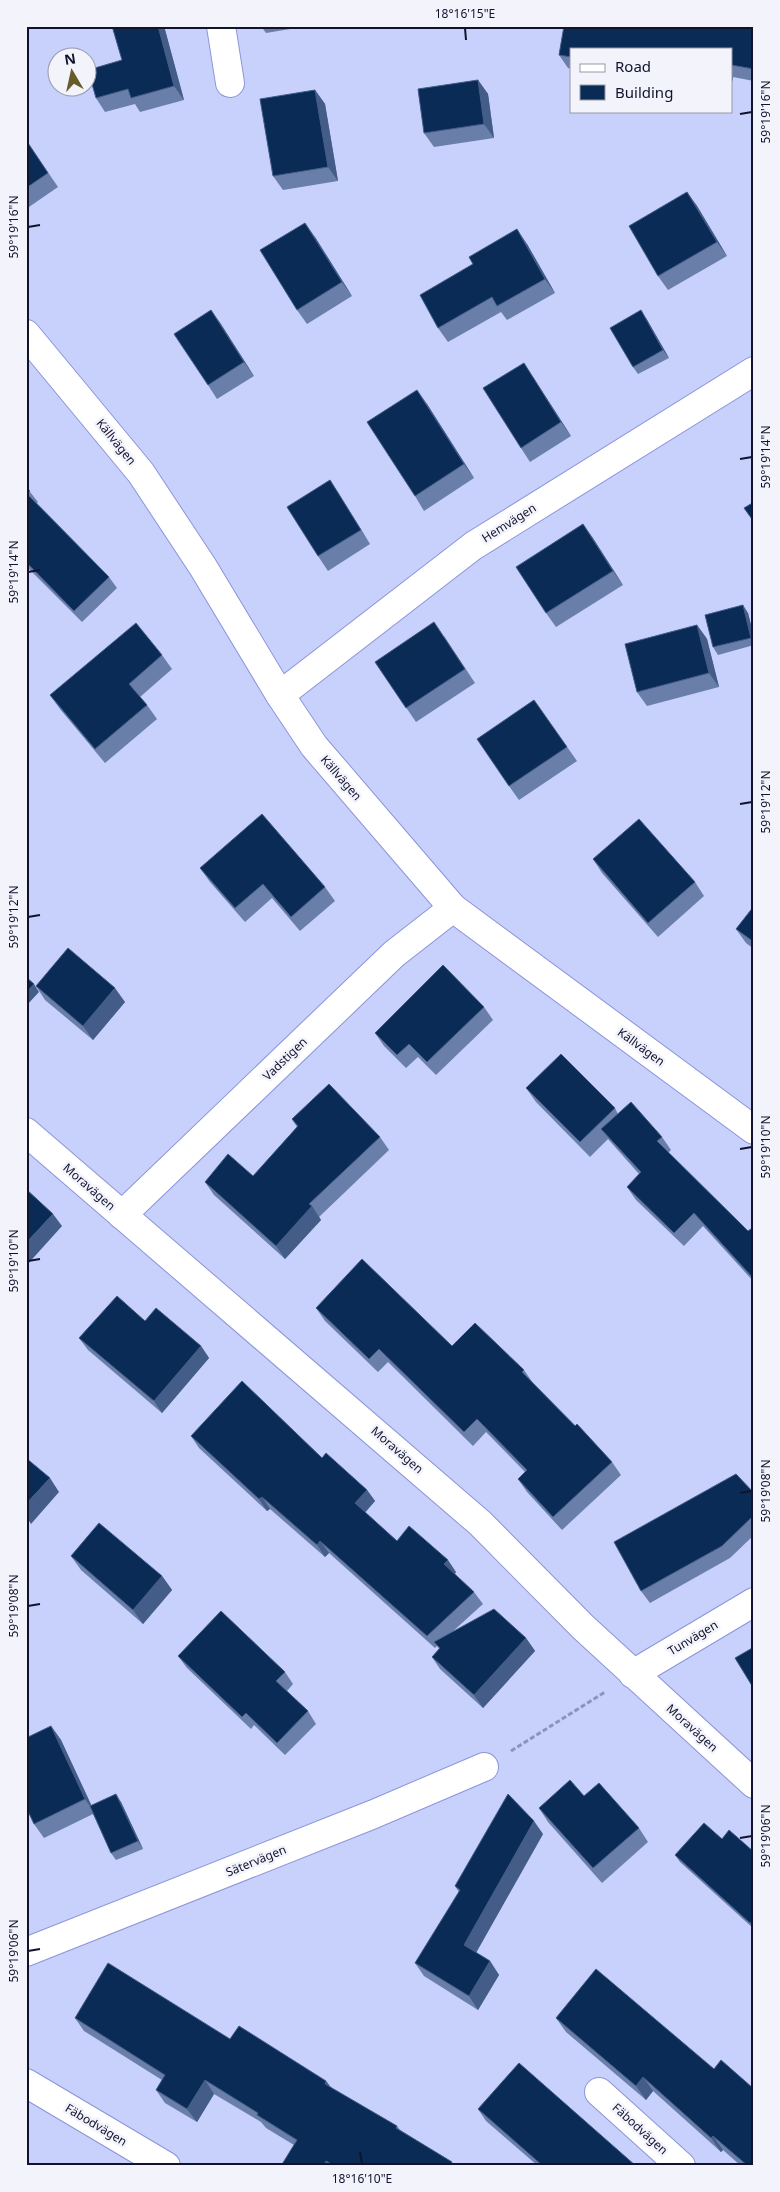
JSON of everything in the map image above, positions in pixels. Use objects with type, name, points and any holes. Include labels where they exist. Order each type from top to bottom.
[{"type":"street","points":[[221,26],[230,83]]},
{"type":"street","name":"Källvägen","points":[[26,334],[141,473],[204,567],[280,696],[314,746],[453,908],[754,1130]]},
{"type":"street","name":"Hemvägen","points":[[280,696],[473,546],[754,371]]},
{"type":"street","name":"Vadstigen","points":[[122,1215],[394,954],[453,908]]},
{"type":"street","name":"Moravägen","points":[[26,1132],[480,1523],[583,1628],[754,1784]]},
{"type":"street","name":"Tunvägen","points":[[633,1674],[754,1602]]},
{"type":"street","name":"Sätervägen","points":[[26,1952],[374,1814],[484,1767]]},
{"type":"street","name":"Fäbodvägen","points":[[26,2083],[166,2166]]},
{"type":"street","name":"Fäbodvägen","points":[[599,2092],[681,2166]]},
{"type":"path","points":[[484,1767],[633,1674]]},
{"type":"building","points":[[112,26],[158,26],[174,86],[131,98],[128,89],[98,97],[98,67],[122,60]]},
{"type":"building","points":[[564,26],[754,26],[754,69],[732,65],[732,48],[570,48],[570,57],[559,55]]},
{"type":"building","points":[[478,80],[484,124],[424,133],[418,89]]},
{"type":"building","points":[[315,90],[328,167],[273,176],[260,99]]},
{"type":"building","points":[[26,140],[48,173],[26,188]]},
{"type":"building","points":[[687,192],[717,242],[658,276],[629,226]]},
{"type":"building","points":[[305,223],[342,282],[297,310],[260,250]]},
{"type":"building","points":[[517,229],[545,279],[497,306],[492,297],[438,328],[420,295],[473,264],[469,257]]},
{"type":"building","points":[[211,310],[244,362],[208,385],[174,334]]},
{"type":"building","points":[[641,310],[663,350],[633,367],[610,328]]},
{"type":"building","points":[[524,363],[561,422],[521,448],[483,388]]},
{"type":"building","points":[[417,390],[464,464],[415,496],[367,422]]},
{"type":"building","points":[[330,480],[361,530],[318,556],[287,507]]},
{"type":"building","points":[[26,487],[30,491],[27,494],[109,577],[74,611],[26,562]]},
{"type":"building","points":[[754,502],[754,522],[744,508]]},
{"type":"building","points":[[583,524],[613,571],[546,613],[516,567]]},
{"type":"building","points":[[743,605],[751,638],[713,647],[705,615]]},
{"type":"building","points":[[434,622],[465,669],[406,708],[375,662]]},
{"type":"building","points":[[136,623],[162,655],[129,684],[147,705],[95,749],[50,695]]},
{"type":"building","points":[[697,625],[709,673],[637,692],[625,644]]},
{"type":"building","points":[[534,700],[567,747],[509,786],[477,739]]},
{"type":"building","points":[[262,814],[325,887],[291,917],[263,884],[235,908],[200,868]]},
{"type":"building","points":[[639,819],[695,882],[648,923],[593,859]]},
{"type":"building","points":[[754,906],[754,942],[736,929]]},
{"type":"building","points":[[68,948],[115,988],[83,1026],[36,986]]},
{"type":"building","points":[[443,965],[484,1007],[427,1062],[409,1044],[397,1055],[375,1033]]},
{"type":"building","points":[[26,977],[34,984],[26,993]]},
{"type":"building","points":[[561,1054],[615,1108],[580,1142],[526,1088]]},
{"type":"building","points":[[329,1084],[380,1137],[309,1204],[312,1206],[276,1246],[205,1182],[228,1154],[253,1176],[298,1126],[292,1119]]},
{"type":"building","points":[[631,1102],[662,1137],[657,1141],[748,1231],[754,1227],[754,1279],[694,1213],[674,1233],[627,1187],[641,1172],[601,1129]]},
{"type":"building","points":[[26,1189],[53,1214],[26,1243]]},
{"type":"building","points":[[362,1259],[452,1346],[475,1323],[524,1370],[522,1372],[575,1426],[577,1424],[612,1462],[553,1517],[518,1479],[527,1470],[477,1419],[464,1432],[379,1349],[369,1359],[316,1308]]},
{"type":"building","points":[[117,1296],[145,1321],[156,1308],[201,1346],[154,1401],[79,1338]]},
{"type":"building","points":[[242,1381],[322,1458],[326,1453],[367,1490],[355,1503],[397,1541],[409,1526],[448,1560],[444,1564],[474,1592],[427,1636],[320,1541],[317,1545],[262,1497],[259,1499],[191,1436]]},
{"type":"building","points":[[26,1458],[50,1478],[26,1504]]},
{"type":"building","points":[[736,1474],[754,1493],[754,1515],[722,1546],[641,1591],[614,1542]]},
{"type":"building","points":[[99,1523],[162,1576],[133,1610],[71,1556]]},
{"type":"building","points":[[494,1609],[526,1638],[474,1695],[432,1657],[440,1648],[434,1642]]},
{"type":"building","points":[[221,1611],[285,1672],[276,1681],[308,1711],[277,1743],[246,1713],[242,1717],[178,1656]]},
{"type":"building","points":[[754,1647],[754,1689],[735,1658]]},
{"type":"building","points":[[51,1726],[85,1799],[34,1824],[26,1807],[26,1738]]},
{"type":"building","points":[[570,1780],[584,1796],[599,1783],[639,1828],[593,1868],[539,1808]]},
{"type":"building","points":[[116,1794],[138,1841],[111,1853],[90,1806]]},
{"type":"building","points":[[508,1794],[534,1821],[464,1945],[490,1961],[469,1996],[415,1963],[460,1890],[455,1886]]},
{"type":"building","points":[[704,1823],[722,1839],[729,1830],[754,1852],[754,1919],[750,1923],[675,1855]]},
{"type":"building","points":[[108,1963],[230,2039],[239,2026],[326,2081],[325,2084],[397,2126],[396,2128],[452,2162],[450,2166],[335,2166],[326,2161],[323,2166],[281,2166],[297,2140],[205,2080],[187,2109],[156,2090],[165,2075],[75,2018]]},
{"type":"building","points":[[596,1969],[714,2069],[721,2060],[754,2089],[754,2166],[748,2166],[713,2136],[711,2138],[643,2077],[636,2086],[556,2018]]},
{"type":"building","points":[[519,2063],[636,2166],[543,2166],[478,2109]]}]
